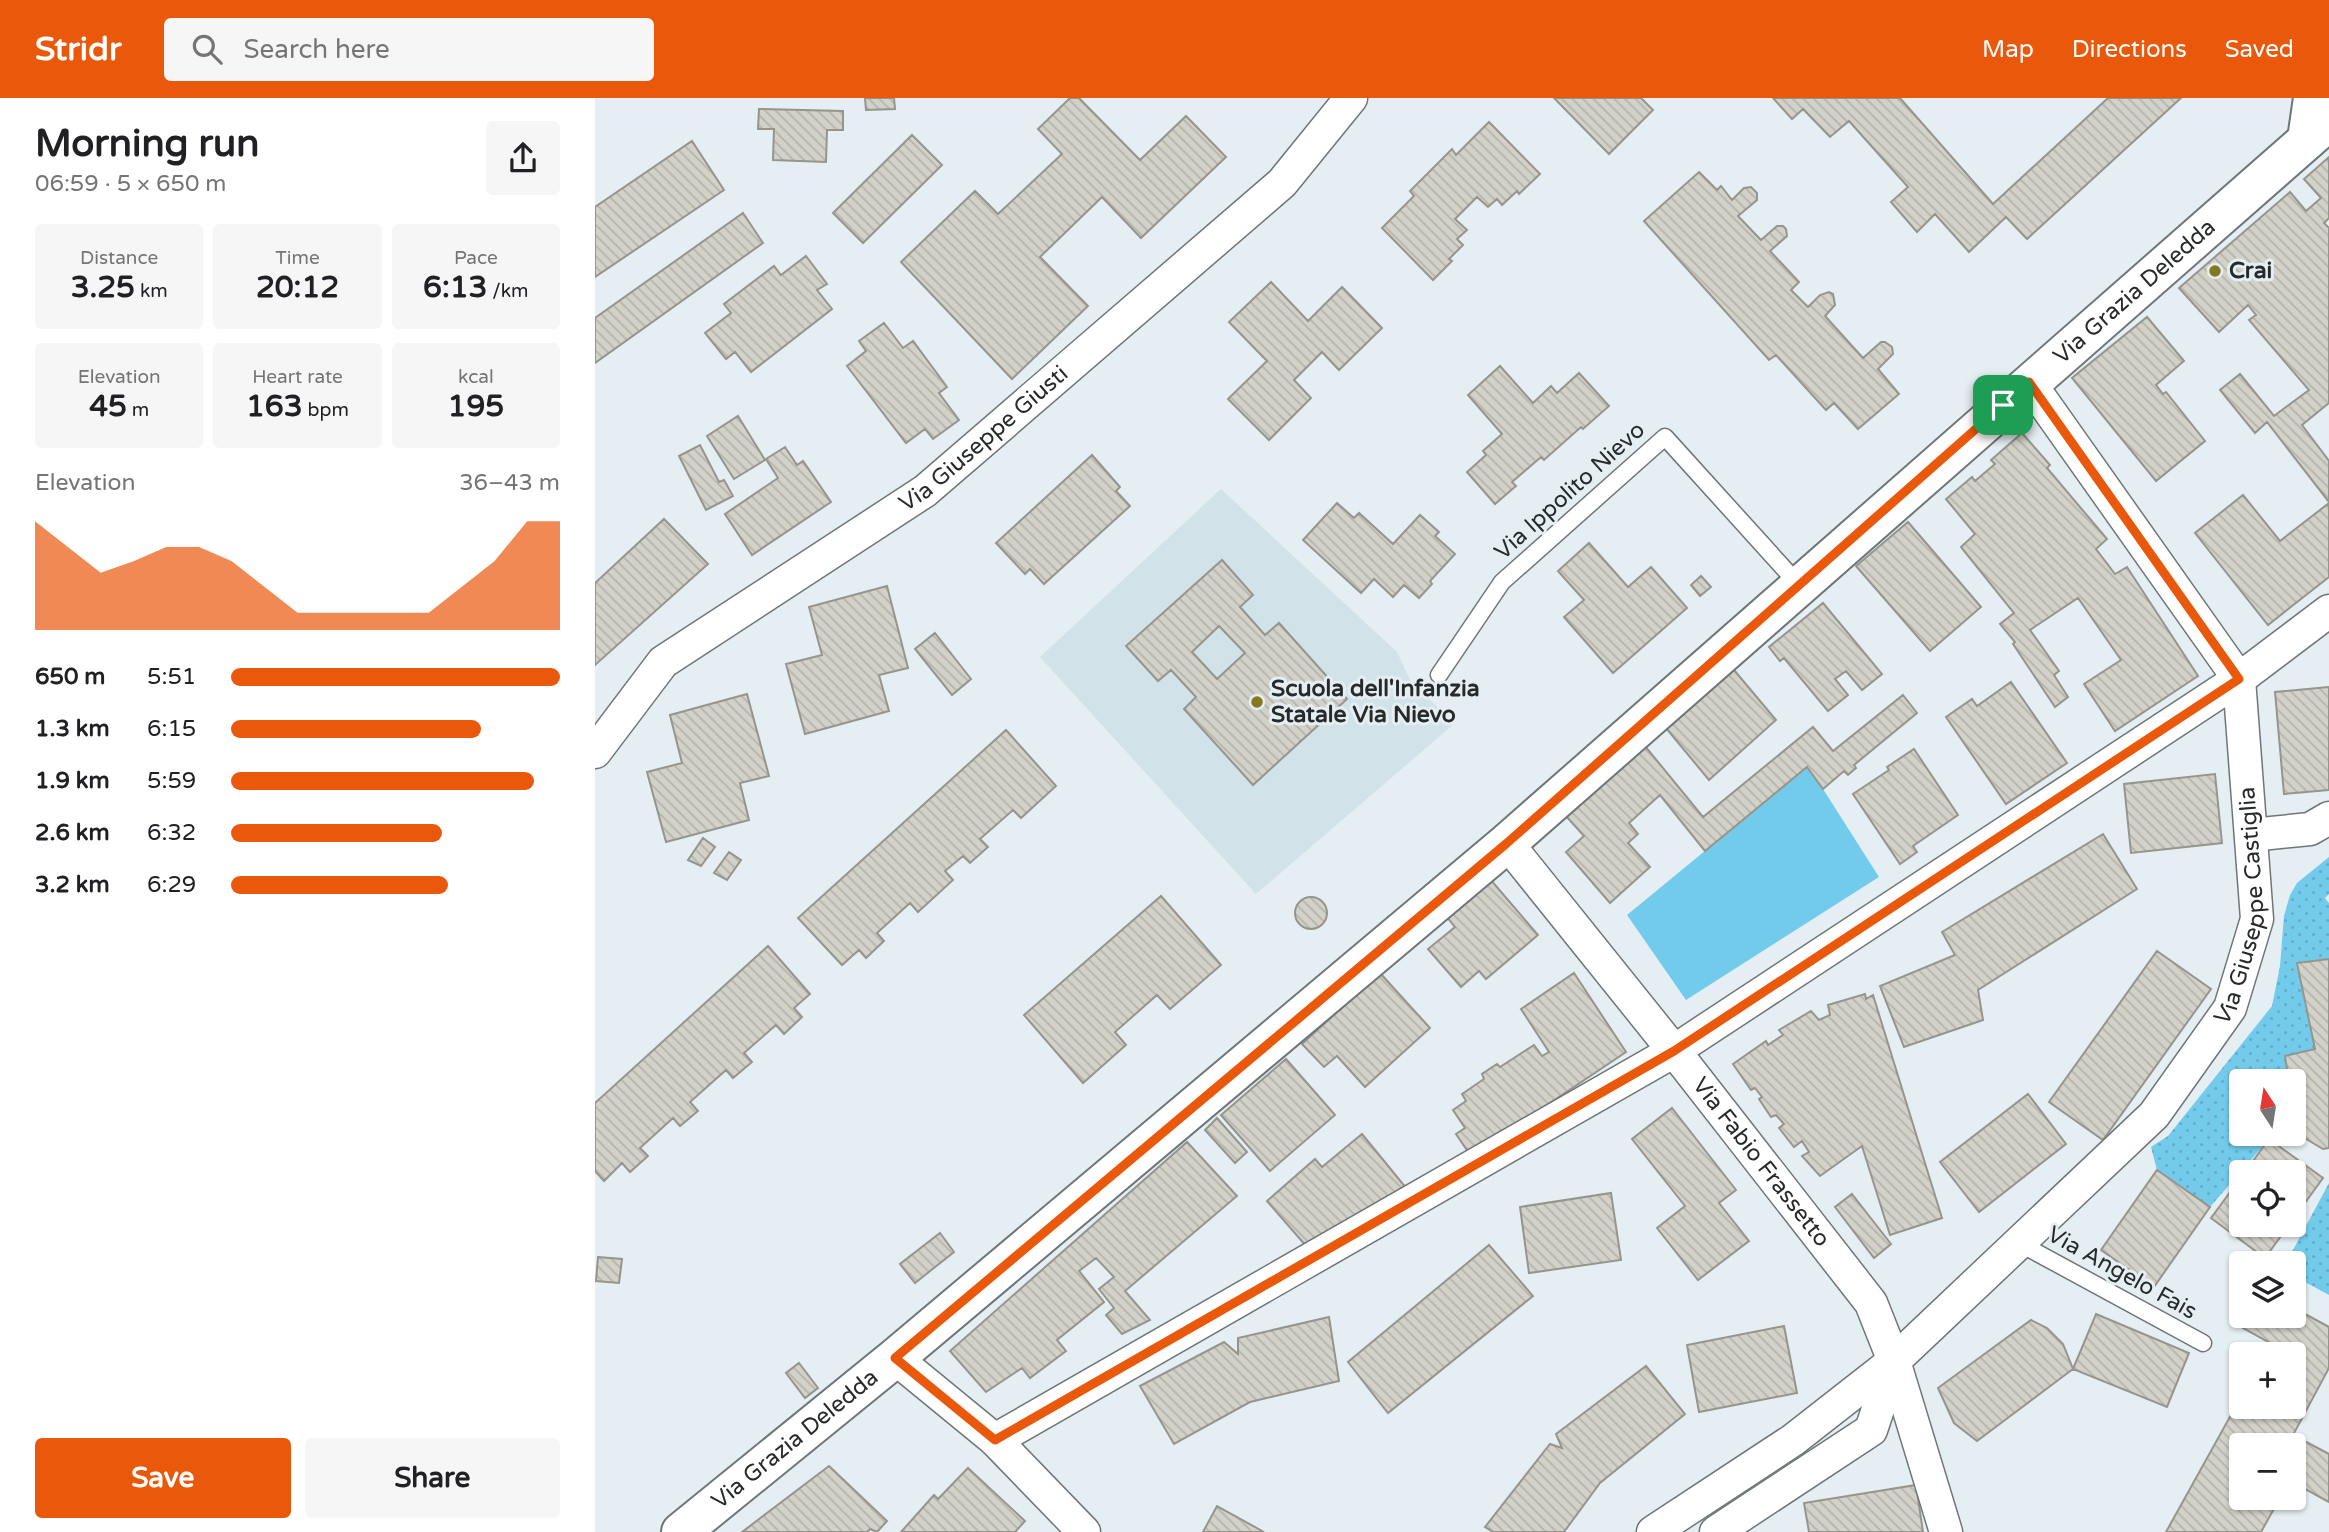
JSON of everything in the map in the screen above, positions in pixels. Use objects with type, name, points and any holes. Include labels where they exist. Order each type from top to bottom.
[{"type":"street","name":"Via Giuseppe Giusti","points":[[595,752],[663,662],[925,491],[1282,183],[1351,98]]},
{"type":"street","points":[[2313,98],[2318,130]]},
{"type":"street","name":"Via Grazia Deledda","points":[[681,1532],[895,1358],[1507,843],[2318,130],[2328,98]]},
{"type":"street","points":[[2029,382],[2239,679]]},
{"type":"street","points":[[995,1440],[1674,1051],[2239,679],[2329,611]]},
{"type":"street","name":"Via Giuseppe Castiglia","points":[[1653,1532],[1793,1440],[1894,1361],[2154,1115],[2230,1007],[2257,919],[2239,679]]},
{"type":"street","points":[[2251,835],[2310,829],[2329,818]]},
{"type":"street","name":"Via Fabio Frassetto","points":[[1507,843],[1871,1303],[1894,1361],[1946,1532]]},
{"type":"street","points":[[895,1358],[995,1440],[1070,1527]]},
{"type":"street","name":"Via Giuseppe Castiglia","points":[[1716,1532],[1871,1430],[1894,1361]]},
{"type":"lane","name":"Via Ippolito Nievo","points":[[1439,676],[1502,582],[1665,437],[1799,585]]},
{"type":"lane","name":"Via Angelo Fais","points":[[2019,1242],[2203,1343]]},
{"type":"shaded area","name":"Scuola dell'Infanzia Statale Via Nievo","points":[[1221,489],[1397,652],[1410,680],[1454,724],[1256,894],[1040,657]]},
{"type":"shaded area","points":[[1807,767],[1879,877],[1686,1000],[1627,915]]},
{"type":"shaded area","points":[[2329,857],[2329,894],[2325,898],[2329,903],[2329,959],[2297,963],[2315,1049],[2285,1056],[2287,1069],[2229,1069],[2229,1146],[2263,1146],[2251,1160],[2229,1160],[2229,1185],[2210,1207],[2157,1170],[2151,1147],[2168,1136],[2272,1006],[2280,966],[2284,916],[2290,895],[2297,883]]},
{"type":"shaded area","points":[[2329,1183],[2329,1295],[2306,1283],[2306,1251],[2292,1251],[2300,1237],[2306,1237],[2306,1226]]},
{"type":"building","points":[[865,98],[894,98],[895,109],[866,110]]},
{"type":"building","points":[[1070,98],[1079,98],[1140,160],[1186,116],[1226,157],[1141,238],[1102,197],[1040,257],[1088,306],[1012,379],[901,262],[975,191],[998,214],[1062,154],[1038,129]]},
{"type":"building","points":[[1554,98],[1641,98],[1653,110],[1609,154]]},
{"type":"building","points":[[1773,98],[1900,98],[1993,204],[2108,98],[2181,98],[2027,239],[2006,217],[1969,252],[1935,214],[1917,232],[1891,202],[1908,187],[1849,121],[1830,137],[1803,109],[1792,119]]},
{"type":"building","points":[[759,109],[843,111],[843,130],[827,130],[826,162],[773,160],[774,129],[758,129]]},
{"type":"building","points":[[1489,122],[1540,174],[1519,194],[1517,191],[1502,205],[1497,199],[1488,207],[1477,197],[1455,219],[1467,230],[1457,239],[1463,245],[1433,280],[1382,228],[1414,196],[1410,191],[1452,149],[1456,155]]},
{"type":"building","points":[[912,135],[942,165],[863,243],[833,213]]},
{"type":"building","points":[[692,141],[724,190],[595,277],[595,207]]},
{"type":"building","points":[[2329,157],[2329,218],[2324,223],[2329,228],[2329,403],[2302,425],[2329,461],[2329,502],[2267,422],[2255,433],[2220,390],[2240,374],[2274,416],[2309,390],[2249,320],[2256,315],[2248,305],[2219,332],[2179,288],[2290,192],[2306,211],[2321,198],[2304,179]]},
{"type":"building","points":[[1699,172],[1717,190],[1721,186],[1732,200],[1744,188],[1751,187],[1757,193],[1757,200],[1738,216],[1761,240],[1777,226],[1786,229],[1787,236],[1770,251],[1799,282],[1791,290],[1808,307],[1820,295],[1829,292],[1833,294],[1835,305],[1825,316],[1863,358],[1881,342],[1892,347],[1893,354],[1878,369],[1899,394],[1858,429],[1834,403],[1826,410],[1776,355],[1769,360],[1644,221]]},
{"type":"building","points":[[743,213],[763,243],[595,363],[595,318]]},
{"type":"building","points":[[806,256],[827,284],[817,290],[832,309],[751,372],[735,352],[726,359],[705,333],[731,313],[724,304],[774,266],[781,275]]},
{"type":"building","points":[[1271,282],[1308,321],[1342,287],[1382,328],[1339,370],[1322,352],[1294,380],[1311,398],[1269,440],[1228,399],[1267,361],[1229,322]]},
{"type":"building","points":[[2147,317],[2184,361],[2156,385],[2163,394],[2166,392],[2205,441],[2156,481],[2072,378]]},
{"type":"building","points":[[884,323],[903,348],[913,341],[947,387],[939,393],[959,420],[933,439],[925,429],[906,443],[847,366],[866,351],[859,341]]},
{"type":"building","points":[[1500,366],[1533,403],[1551,386],[1557,393],[1579,373],[1609,406],[1544,460],[1541,457],[1512,482],[1516,486],[1495,504],[1467,472],[1486,455],[1483,451],[1502,434],[1468,395]]},
{"type":"building","points":[[738,416],[765,460],[734,479],[707,436]]},
{"type":"building","points":[[2022,433],[2050,465],[2047,468],[2107,539],[2096,549],[2115,574],[2127,567],[2198,676],[2115,731],[2084,684],[2121,660],[2078,598],[2030,630],[2059,671],[2054,675],[2068,697],[2055,707],[2013,644],[2015,642],[2000,624],[2014,613],[1961,547],[1975,534],[1946,499],[1972,477],[1975,481],[1995,464],[1991,460]]},
{"type":"building","points":[[700,445],[719,482],[724,480],[733,496],[706,510],[679,456]]},
{"type":"building","points":[[785,447],[797,465],[803,461],[831,502],[752,555],[725,514],[778,478],[766,459]]},
{"type":"building","points":[[1092,455],[1120,487],[1116,491],[1130,506],[1044,584],[1030,569],[1025,574],[996,543]]},
{"type":"building","points":[[2243,495],[2280,541],[2329,503],[2329,577],[2268,625],[2195,533]]},
{"type":"building","points":[[1337,503],[1354,518],[1359,513],[1393,544],[1420,515],[1439,532],[1435,536],[1455,554],[1430,581],[1432,584],[1419,598],[1404,585],[1393,597],[1374,579],[1361,593],[1303,540]]},
{"type":"building","points":[[664,519],[708,564],[595,665],[595,583]]},
{"type":"building","points":[[1908,522],[1981,607],[1930,651],[1856,566]]},
{"type":"building","points":[[1589,543],[1628,587],[1651,567],[1687,608],[1613,673],[1564,617],[1584,600],[1558,571]]},
{"type":"building","points":[[1222,560],[1253,595],[1240,607],[1265,635],[1279,623],[1347,699],[1253,785],[1184,709],[1196,697],[1171,670],[1158,681],[1126,646]],"holes":[[[1219,626],[1245,653],[1217,679],[1192,652]]]},
{"type":"building","points":[[1701,576],[1711,587],[1700,596],[1691,585]]},
{"type":"building","points":[[887,586],[908,668],[879,675],[889,711],[805,734],[786,664],[822,655],[809,607]]},
{"type":"building","points":[[1823,603],[1882,674],[1862,690],[1846,671],[1835,679],[1848,695],[1828,711],[1784,658],[1780,661],[1769,647]]},
{"type":"building","points":[[935,633],[971,679],[952,695],[915,649]]},
{"type":"building","points":[[1734,670],[1776,720],[1709,780],[1666,728]]},
{"type":"building","points":[[2011,682],[2067,763],[2006,804],[1946,717],[1972,699],[1977,706]]},
{"type":"building","points":[[2329,687],[2329,790],[2284,794],[2275,692]]},
{"type":"building","points":[[747,694],[769,776],[740,783],[749,820],[666,842],[647,772],[682,763],[670,715]]},
{"type":"building","points":[[1903,695],[1917,713],[1854,765],[1856,768],[1848,775],[1844,771],[1823,789],[1807,767],[1705,851],[1660,795],[1629,823],[1638,834],[1628,843],[1650,867],[1610,903],[1566,852],[1584,836],[1566,816],[1645,746],[1703,817],[1813,727],[1833,751]]},
{"type":"building","points":[[1006,730],[1056,786],[1021,818],[1013,810],[980,839],[988,847],[970,863],[963,856],[945,871],[953,880],[918,912],[910,903],[877,933],[884,941],[866,958],[859,950],[842,965],[798,918]]},
{"type":"building","points":[[1914,749],[1958,815],[1913,846],[1917,852],[1900,864],[1853,794]]},
{"type":"building","points":[[2215,774],[2222,843],[2131,853],[2124,784]]},
{"type":"building","points":[[2103,834],[2137,889],[1978,990],[1983,1020],[1904,1047],[1880,986],[1955,955],[1942,932]]},
{"type":"building","points":[[703,838],[715,847],[701,866],[688,860]]},
{"type":"building","points":[[729,852],[741,860],[727,880],[714,873]]},
{"type":"building","points":[[1490,879],[1538,935],[1486,979],[1479,971],[1461,987],[1428,949],[1455,927],[1446,916]]},
{"type":"building","points":[[1161,896],[1221,965],[1170,1009],[1157,995],[1115,1032],[1126,1045],[1083,1083],[1024,1015]]},
{"type":"building","points":[[1311,897],[1322,902],[1327,913],[1322,924],[1311,929],[1300,924],[1295,913],[1300,902]]},
{"type":"building","points":[[768,946],[810,994],[794,1008],[802,1017],[784,1034],[776,1025],[744,1053],[752,1062],[733,1078],[726,1070],[690,1102],[698,1111],[680,1126],[673,1118],[640,1148],[648,1156],[630,1172],[622,1163],[604,1181],[595,1171],[595,1103]]},
{"type":"building","points":[[2157,951],[2211,989],[2103,1140],[2049,1102]]},
{"type":"building","points":[[2329,959],[2329,1148],[2323,1149],[2307,1140],[2307,1069],[2287,1069],[2285,1056],[2315,1049],[2297,963]]},
{"type":"building","points":[[1380,973],[1430,1028],[1365,1087],[1337,1056],[1324,1067],[1302,1044]]},
{"type":"building","points":[[1574,973],[1626,1052],[1471,1156],[1456,1134],[1465,1128],[1453,1110],[1466,1101],[1462,1094],[1484,1079],[1482,1074],[1497,1064],[1500,1067],[1534,1045],[1542,1056],[1549,1052],[1521,1009]]},
{"type":"building","points":[[1865,994],[1866,999],[1873,995],[1942,1218],[1890,1235],[1862,1146],[1820,1176],[1802,1156],[1809,1152],[1802,1141],[1794,1147],[1779,1128],[1784,1124],[1776,1115],[1771,1117],[1759,1099],[1762,1097],[1755,1088],[1751,1090],[1733,1064],[1766,1041],[1768,1045],[1783,1035],[1779,1030],[1811,1011],[1819,1020],[1830,1015],[1828,1005]]},
{"type":"building","points":[[1286,1059],[1335,1115],[1270,1171],[1221,1115]]},
{"type":"building","points":[[2028,1094],[2066,1144],[1979,1212],[1940,1162]]},
{"type":"building","points":[[1672,1108],[1736,1190],[1719,1203],[1749,1241],[1698,1280],[1657,1228],[1685,1206],[1632,1139]]},
{"type":"building","points":[[1217,1118],[1247,1152],[1235,1163],[1205,1130]]},
{"type":"building","points":[[1362,1134],[1411,1194],[1306,1246],[1267,1201],[1315,1159],[1322,1167]]},
{"type":"building","points":[[1187,1142],[1237,1196],[1125,1291],[1150,1320],[1122,1334],[1106,1315],[1114,1308],[1099,1289],[1114,1277],[1096,1258],[1079,1271],[1104,1302],[1057,1340],[1066,1351],[1030,1378],[1022,1368],[986,1392],[950,1351]]},
{"type":"building","points":[[2264,1146],[2279,1146],[2298,1160],[2254,1160]]},
{"type":"building","points":[[2306,1166],[2323,1178],[2306,1201]]},
{"type":"building","points":[[2157,1170],[2210,1207],[2154,1287],[2101,1250]]},
{"type":"building","points":[[1611,1193],[1621,1260],[1529,1273],[1520,1207]]},
{"type":"building","points":[[1852,1194],[1891,1244],[1874,1258],[1835,1207]]},
{"type":"building","points":[[2229,1194],[2229,1231],[2211,1218]]},
{"type":"building","points":[[940,1233],[954,1252],[915,1283],[900,1264]]},
{"type":"building","points":[[2237,1237],[2280,1237],[2270,1251],[2256,1251]]},
{"type":"building","points":[[1489,1245],[1533,1296],[1388,1413],[1348,1362]]},
{"type":"building","points":[[598,1257],[622,1259],[619,1283],[596,1281]]},
{"type":"building","points":[[2096,1314],[2189,1353],[2167,1407],[2073,1369]]},
{"type":"building","points":[[2306,1315],[2329,1327],[2329,1368],[2306,1411],[2306,1342],[2268,1342],[2243,1328],[2306,1328]]},
{"type":"building","points":[[1329,1317],[1339,1381],[1250,1402],[1174,1444],[1140,1386],[1224,1342],[1238,1354],[1238,1338]]},
{"type":"building","points":[[2031,1320],[2047,1328],[2063,1344],[2073,1369],[1977,1441],[1954,1423],[1938,1388]]},
{"type":"building","points":[[1784,1326],[1797,1393],[1699,1412],[1687,1345]]},
{"type":"building","points":[[799,1363],[818,1388],[805,1398],[786,1373]]},
{"type":"building","points":[[1646,1366],[1685,1414],[1600,1483],[1564,1532],[1493,1532],[1485,1527],[1550,1444],[1562,1448],[1556,1434]]},
{"type":"building","points":[[2229,1418],[2302,1419],[2294,1433],[2229,1433],[2229,1510],[2273,1510],[2261,1532],[2166,1532]]},
{"type":"building","points":[[2306,1442],[2329,1454],[2329,1502],[2306,1490]]},
{"type":"building","points":[[829,1466],[887,1521],[877,1532],[870,1529],[867,1532],[742,1532]]},
{"type":"building","points":[[968,1468],[1025,1521],[1015,1532],[901,1532],[934,1495],[938,1499]]},
{"type":"building","points":[[1916,1485],[1923,1532],[1809,1532],[1804,1503]]},
{"type":"building","points":[[1217,1506],[1264,1532],[1203,1532]]},
{"type":"place","name":"Crai","points":[[2215,271]]},
{"type":"place","name":"Scuola dell'Infanzia Statale Via Nievo","points":[[1257,702]]},
{"type":"route","points":[[2029,382],[2239,679],[1674,1051],[995,1440],[895,1358],[1507,843],[2003,405],[2029,382]]}]
